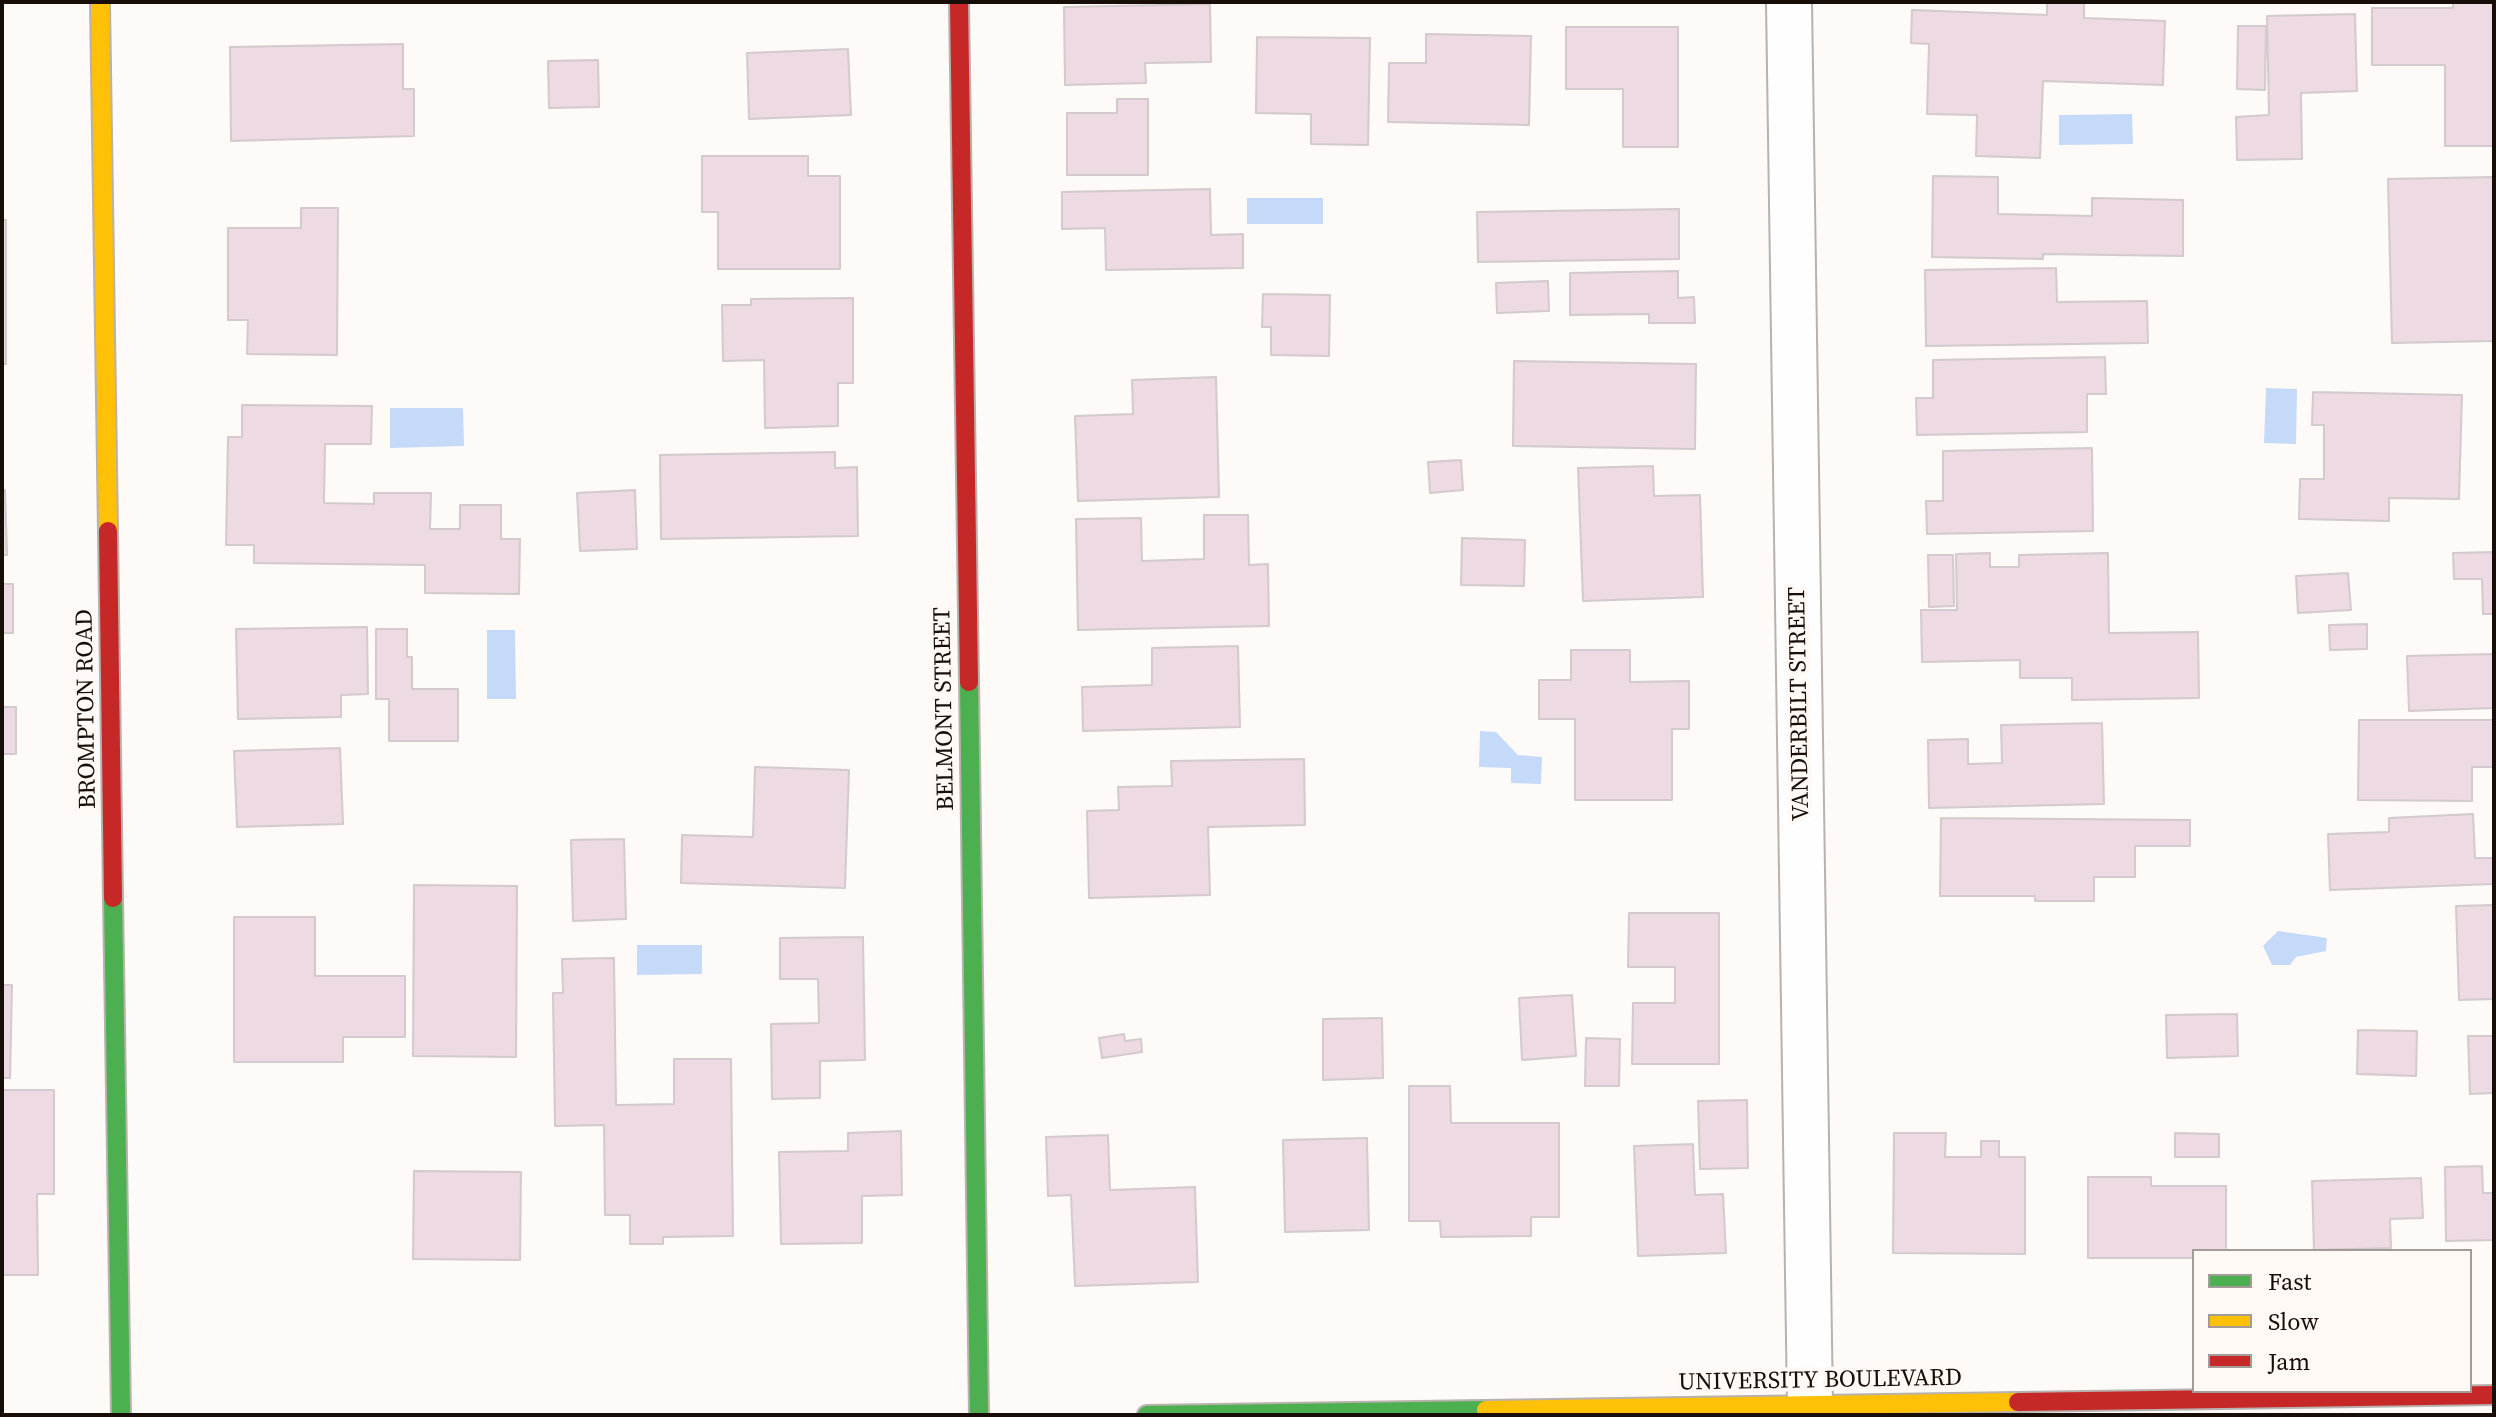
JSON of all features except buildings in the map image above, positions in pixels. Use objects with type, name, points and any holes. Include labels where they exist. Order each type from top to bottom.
[{"type":"street","name":"BROMPTON ROAD","points":[[100,2],[121,1415]]},
{"type":"street","name":"BELMONT STREET","points":[[959,2],[979,1415]]},
{"type":"street","name":"VANDERBILT STREET","points":[[1789,2],[1810,1405]]},
{"type":"street","name":"UNIVERSITY BOULEVARD","points":[[1147,1415],[2494,1395]]},
{"type":"water","points":[[2132,114],[2133,144],[2059,145],[2059,115]]},
{"type":"water","points":[[1247,198],[1323,198],[1323,224],[1247,224]]},
{"type":"water","points":[[2266,388],[2297,389],[2296,444],[2264,443]]},
{"type":"water","points":[[390,408],[463,408],[464,446],[390,448]]},
{"type":"water","points":[[487,630],[515,630],[516,699],[487,699]]},
{"type":"water","points":[[1480,731],[1496,732],[1518,755],[1542,757],[1541,784],[1511,783],[1511,768],[1479,767]]},
{"type":"water","points":[[2278,931],[2327,938],[2326,951],[2296,957],[2290,965],[2272,965],[2263,946]]},
{"type":"water","points":[[637,945],[702,945],[702,974],[637,975]]},
{"type":"traffic: fast","points":[[969,682],[979,1415]]},
{"type":"traffic: fast","points":[[113,898],[121,1415]]},
{"type":"traffic: fast","points":[[1147,1415],[1486,1410]]},
{"type":"traffic: slow","points":[[100,2],[108,531]]},
{"type":"traffic: slow","points":[[1486,1410],[2018,1402]]},
{"type":"traffic: jam","points":[[959,2],[969,682]]},
{"type":"traffic: jam","points":[[108,531],[113,898]]},
{"type":"traffic: jam","points":[[2018,1402],[2494,1395]]}]
